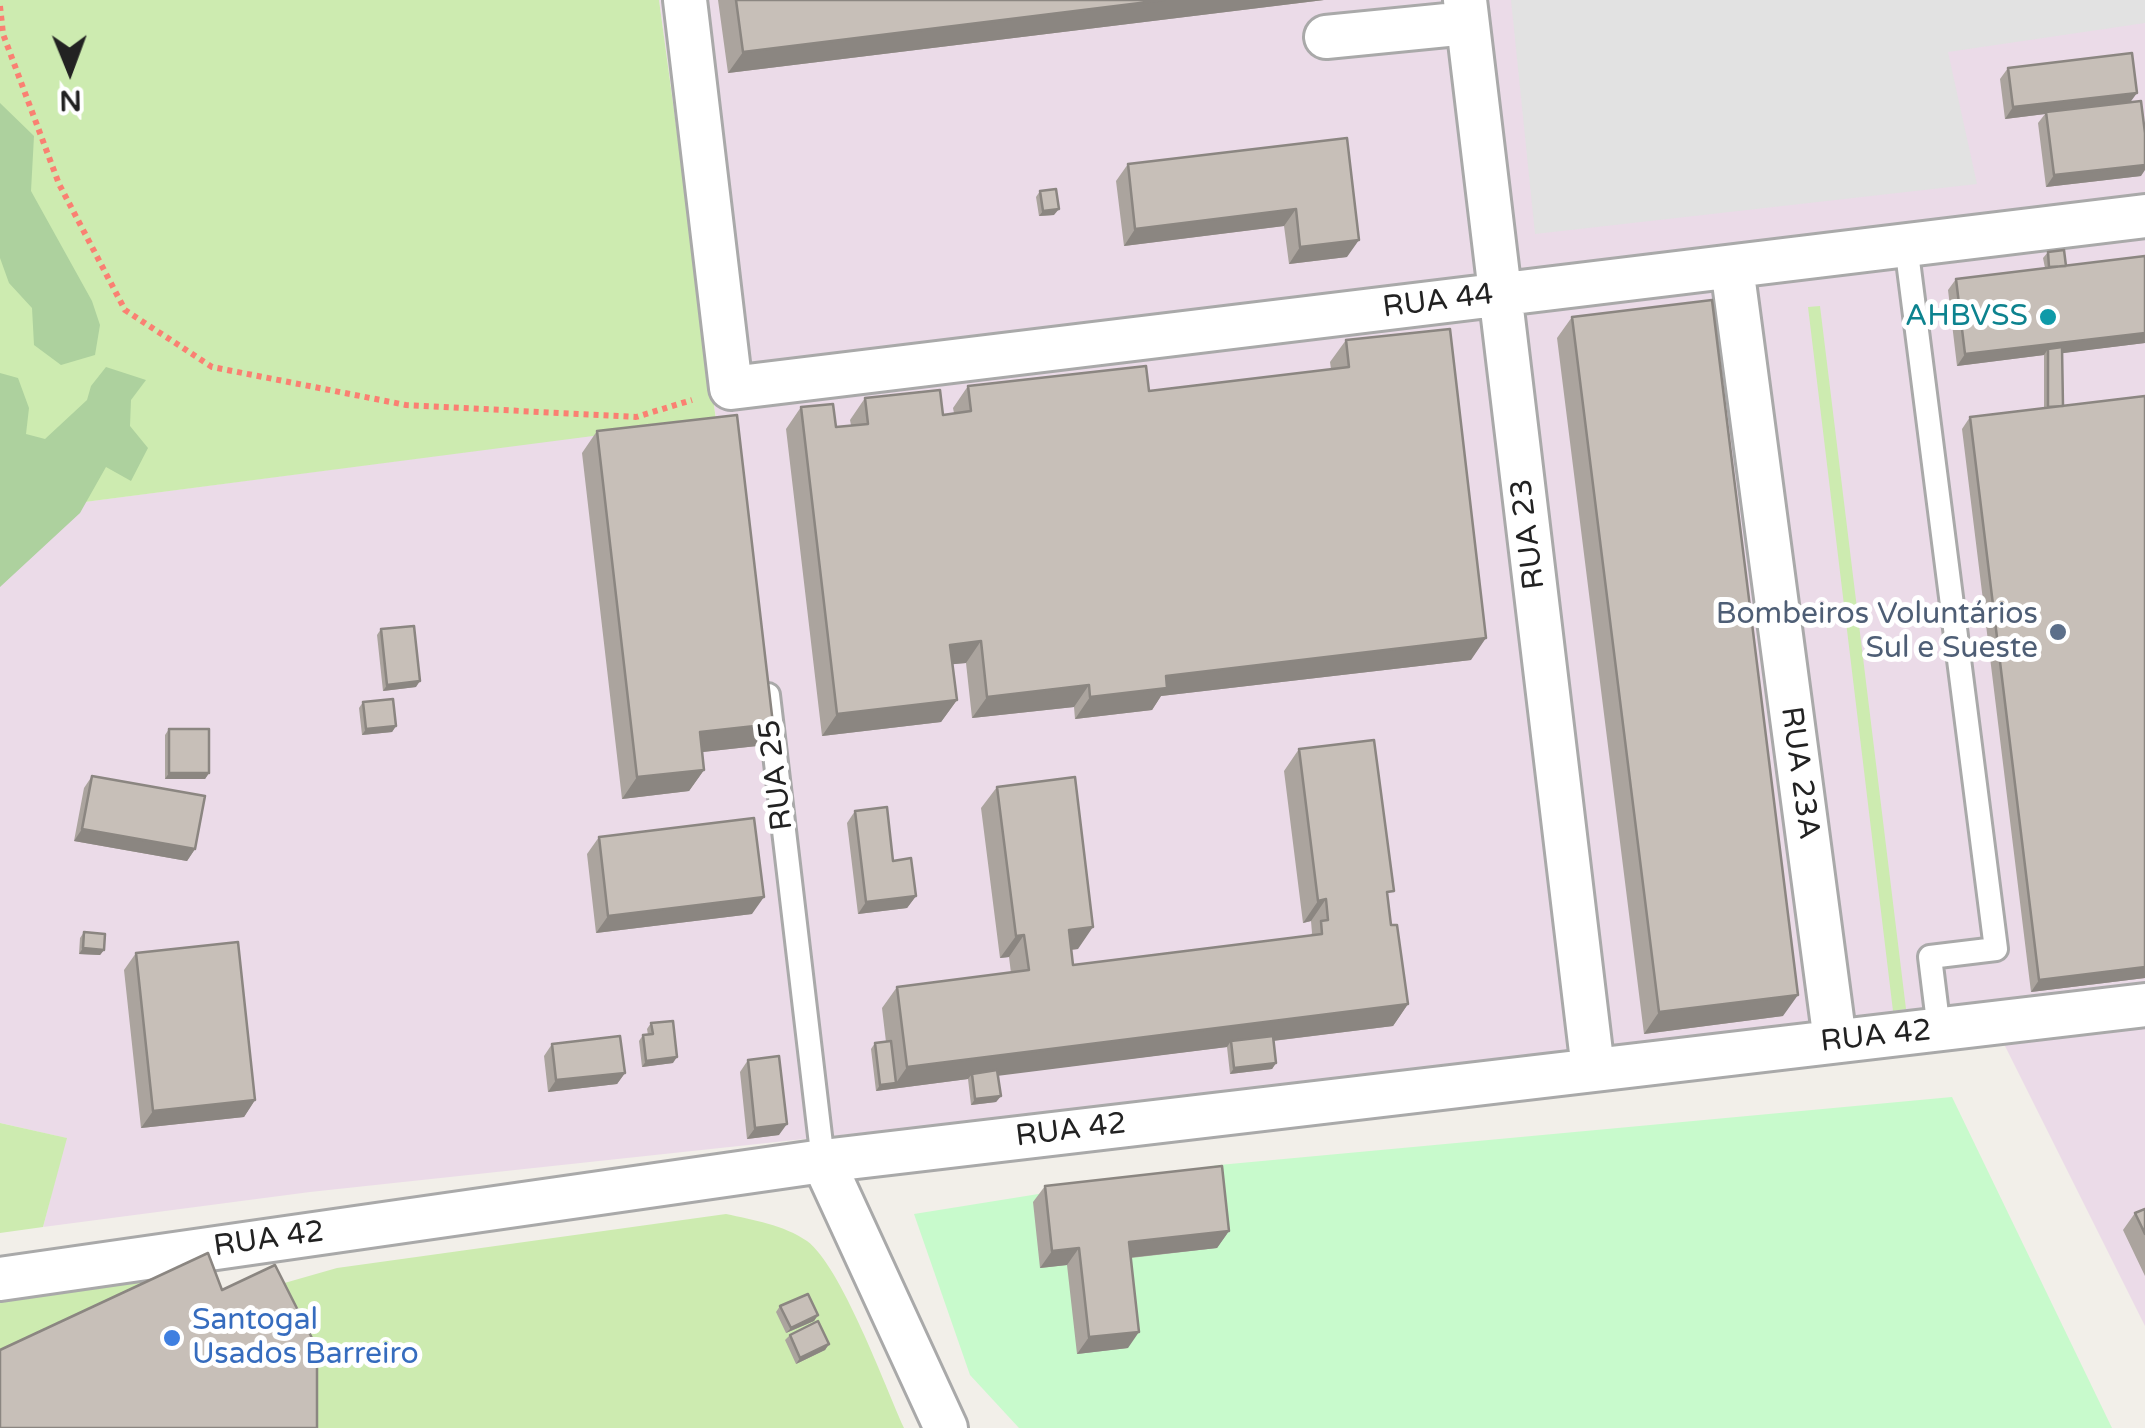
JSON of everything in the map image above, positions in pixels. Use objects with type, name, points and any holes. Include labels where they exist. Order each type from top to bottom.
[{"type":"street","points":[[685,0],[733,398]]},
{"type":"street","points":[[1326,37],[1466,11]]},
{"type":"street","name":"RUA 23","points":[[1466,11],[1593,1069]]},
{"type":"street","name":"RUA 44","points":[[733,398],[1500,294],[2145,216]]},
{"type":"street","name":"RUA 23A","points":[[1732,267],[1835,1042]]},
{"type":"street","name":"RUA 42","points":[[0,1279],[823,1160],[2145,1005]]},
{"type":"street","points":[[823,1160],[946,1428]]},
{"type":"lane","points":[[1906,246],[1996,949],[1930,957],[1939,1030]]},
{"type":"lane","name":"RUA 25","points":[[764,666],[823,1160]]},
{"type":"path","points":[[0,6],[4,34],[59,184],[125,310],[212,367],[406,405],[636,418],[733,398]]},
{"type":"shaded area","points":[[659,0],[2145,0],[2145,1326],[1988,1012],[310,1192],[43,1227],[66,1138],[0,1123],[0,513],[716,419]]},
{"type":"shaded area","points":[[1511,0],[2145,0],[2145,23],[1948,52],[1977,184],[1535,234]]},
{"type":"green space","points":[[0,0],[659,0],[716,420],[0,513]]},
{"type":"green space","points":[[0,103],[34,136],[31,191],[92,301],[100,325],[95,355],[61,365],[34,345],[32,308],[9,283],[0,258]]},
{"type":"green space","points":[[1820,306],[1906,1009],[1893,1011],[1808,307]]},
{"type":"green space","points":[[106,367],[146,380],[131,400],[130,426],[148,448],[131,481],[106,467],[80,513],[0,587],[0,373],[18,378],[29,408],[26,434],[45,439],[87,400],[91,386]]},
{"type":"green space","points":[[1952,1097],[2112,1428],[1019,1428],[970,1375],[914,1214],[1219,1165]]},
{"type":"green space","points":[[0,1123],[67,1138],[43,1227],[0,1233]]},
{"type":"green space","points":[[726,1214],[788,1231],[820,1254],[848,1300],[904,1428],[307,1428],[267,1288],[337,1268]]},
{"type":"green space","points":[[217,1259],[0,1359],[0,1288]]},
{"type":"building","points":[[736,0],[1164,0],[743,52]]},
{"type":"building","points":[[2132,53],[2137,93],[2013,107],[2008,68]]},
{"type":"building","points":[[2141,101],[2145,165],[2054,175],[2046,112]]},
{"type":"building","points":[[1347,138],[1359,240],[1300,247],[1296,209],[1135,229],[1128,164]]},
{"type":"building","points":[[1056,189],[1059,209],[1043,211],[1040,191]]},
{"type":"building","points":[[2064,250],[2066,266],[2049,267],[2048,252]]},
{"type":"building","name":"AHBVSS","points":[[2145,256],[2145,333],[1965,354],[1956,279]]},
{"type":"building","points":[[1712,300],[1798,995],[1659,1012],[1572,317]]},
{"type":"building","points":[[1450,329],[1486,638],[1166,676],[1167,688],[1090,697],[1089,685],[987,697],[981,641],[950,645],[957,700],[837,714],[801,407],[833,404],[836,427],[868,424],[865,398],[940,390],[943,415],[971,411],[968,386],[1146,366],[1149,391],[1349,367],[1346,340]]},
{"type":"building","points":[[2062,347],[2063,406],[2048,407],[2048,349]]},
{"type":"building","points":[[2145,396],[2145,967],[2039,980],[1970,417]]},
{"type":"building","points":[[737,415],[773,724],[700,732],[704,770],[637,777],[597,431]]},
{"type":"building","points":[[414,626],[420,681],[387,685],[381,629]]},
{"type":"building","points":[[393,699],[396,726],[366,729],[363,702]]},
{"type":"building","points":[[169,729],[209,729],[209,773],[169,773]]},
{"type":"building","points":[[1374,740],[1394,891],[1387,892],[1391,925],[1397,925],[1408,1004],[907,1067],[897,987],[1029,970],[1024,935],[1016,936],[997,787],[1075,777],[1093,927],[1069,930],[1073,965],[1322,934],[1321,921],[1328,920],[1326,899],[1318,901],[1299,749]]},
{"type":"building","points":[[92,776],[205,796],[195,849],[82,829]]},
{"type":"building","points":[[887,807],[893,861],[911,858],[916,896],[866,902],[855,811]]},
{"type":"building","points":[[754,818],[764,897],[608,916],[599,837]]},
{"type":"building","points":[[84,932],[105,934],[104,950],[83,948]]},
{"type":"building","points":[[238,942],[255,1100],[153,1111],[136,953]]},
{"type":"building","points":[[673,1021],[677,1057],[646,1061],[643,1035],[653,1034],[651,1023]]},
{"type":"building","points":[[620,1036],[625,1073],[556,1080],[552,1044]]},
{"type":"building","points":[[1273,1036],[1276,1063],[1234,1068],[1231,1041]]},
{"type":"building","points":[[891,1041],[896,1083],[880,1085],[875,1043]]},
{"type":"building","points":[[779,1056],[787,1124],[755,1128],[748,1060]]},
{"type":"building","points":[[997,1070],[1001,1096],[975,1099],[972,1074]]},
{"type":"building","points":[[1222,1166],[1229,1231],[1129,1242],[1139,1332],[1089,1337],[1079,1248],[1052,1251],[1045,1186]]},
{"type":"building","points":[[2145,1209],[2145,1234],[2135,1213]]},
{"type":"building","name":"Santogal Usados Barreiro","points":[[208,1253],[222,1290],[275,1265],[317,1348],[317,1428],[0,1428],[0,1350]]},
{"type":"building","points":[[808,1294],[818,1315],[791,1328],[780,1306]]},
{"type":"building","points":[[818,1321],[829,1344],[800,1358],[790,1335]]},
{"type":"place","name":"AHBVSS","points":[[2048,317]]},
{"type":"place","name":"Bombeiros Voluntários Sul e Sueste","points":[[2058,632]]},
{"type":"place","name":"Santogal Usados Barreiro","points":[[172,1338]]}]
